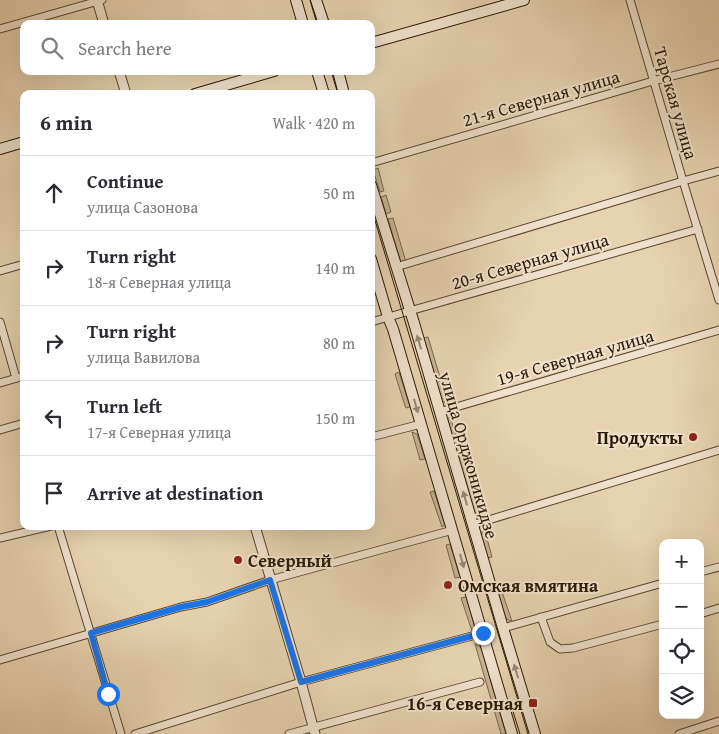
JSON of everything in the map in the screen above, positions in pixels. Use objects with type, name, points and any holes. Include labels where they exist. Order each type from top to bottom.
[{"type":"main road","points":[[296,0],[302,20]]},
{"type":"main road","points":[[316,0],[323,20]]},
{"type":"main road","points":[[375,43],[524,0]]},
{"type":"main road","points":[[209,90],[260,75]]},
{"type":"main road","points":[[318,75],[323,90]]},
{"type":"main road","points":[[339,75],[343,90]]},
{"type":"main road","points":[[0,149],[20,143]]},
{"type":"main road","name":"улица Орджоникидзе","points":[[375,198],[535,734]]},
{"type":"main road","name":"улица Орджоникидзе","points":[[375,278],[393,329],[512,734]]},
{"type":"street","points":[[31,20],[99,0],[103,20]]},
{"type":"street","name":"Тарская улица","points":[[630,0],[719,300]]},
{"type":"street","points":[[0,29],[20,23]]},
{"type":"street","name":"21-я Северная улица","points":[[375,163],[653,80],[719,64]]},
{"type":"street","points":[[120,75],[125,90]]},
{"type":"street","name":"20-я Северная улица","points":[[396,267],[719,171]]},
{"type":"street","name":"20-я Северная улица","points":[[375,321],[698,229]]},
{"type":"street","points":[[0,271],[20,265]]},
{"type":"street","points":[[0,322],[16,378]]},
{"type":"street","name":"19-я Северная улица","points":[[439,412],[719,330]]},
{"type":"street","points":[[0,383],[20,377]]},
{"type":"street","points":[[0,430],[20,424]]},
{"type":"street","points":[[375,436],[421,424]]},
{"type":"street","points":[[472,525],[719,450]]},
{"type":"street","points":[[0,538],[34,530]]},
{"type":"street","points":[[59,530],[121,734]]},
{"type":"street","points":[[256,530],[314,730]]},
{"type":"street","points":[[0,660],[181,607],[207,602],[270,580],[453,530]]},
{"type":"street","points":[[704,571],[719,567]]},
{"type":"street","points":[[503,628],[659,584]]},
{"type":"street","points":[[704,613],[719,608]]},
{"type":"street","points":[[541,617],[550,642],[560,649],[572,648],[659,625]]},
{"type":"street","points":[[134,734],[301,682],[483,633]]},
{"type":"street","points":[[289,734],[314,730],[480,682]]},
{"type":"street","points":[[679,734],[719,721]]},
{"type":"shaded area","points":[[378,168],[384,191],[380,192],[375,176],[375,169]]},
{"type":"shaded area","points":[[386,195],[391,212],[386,214],[381,197]]},
{"type":"shaded area","points":[[393,218],[406,262],[401,263],[388,219]]},
{"type":"shaded area","points":[[428,337],[448,404],[442,401],[440,396],[423,338]]},
{"type":"shaded area","points":[[399,372],[410,407],[406,408],[405,406],[395,374]]},
{"type":"shaded area","points":[[450,416],[481,517],[475,514],[448,423]]},
{"type":"shaded area","points":[[412,432],[417,434],[425,459],[420,460]]},
{"type":"shaded area","points":[[434,491],[445,525],[442,527],[430,492]]},
{"type":"shaded area","points":[[485,531],[492,557],[487,558],[481,536],[482,532]]},
{"type":"shaded area","points":[[450,544],[460,577],[455,578],[446,545]]},
{"type":"shaded area","points":[[502,592],[512,621],[508,620],[505,616],[498,593]]},
{"type":"shaded area","points":[[466,597],[476,630],[472,631],[461,598]]},
{"type":"shaded area","points":[[475,644],[481,647],[506,734],[501,734]]},
{"type":"tram line","points":[[310,0],[316,20]]},
{"type":"tram line","points":[[332,75],[337,90]]},
{"type":"tram line","points":[[375,220],[528,734]]},
{"type":"tram line","points":[[511,705],[520,734]]},
{"type":"place","name":"Продукты","points":[[693,437]]},
{"type":"place","name":"Северный","points":[[238,560]]},
{"type":"place","name":"Oмская вмятина","points":[[448,585]]},
{"type":"place","name":"16-я Северная","points":[[533,703]]},
{"type":"route","points":[[108,694],[91,633],[181,607],[207,602],[270,580],[301,682],[483,633]]}]
